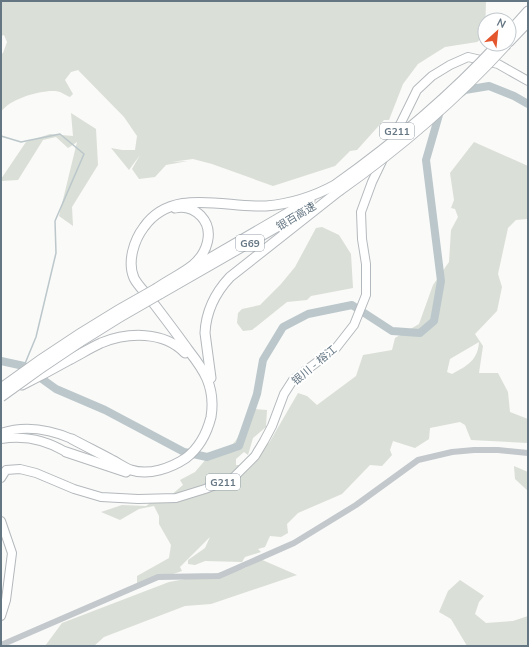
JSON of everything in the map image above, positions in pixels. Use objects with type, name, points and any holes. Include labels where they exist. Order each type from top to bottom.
[{"type":"highway","name":"银百高速","points":[[517,26],[528,11]]},
{"type":"highway","name":"银百高速","points":[[517,29],[528,22]]},
{"type":"highway","name":"银百高速","points":[[337,188],[422,117],[490,52]]},
{"type":"highway","name":"银百高速","points":[[1,394],[68,340],[117,310],[158,291],[279,219],[337,188],[387,156],[464,88],[499,52]]},
{"type":"highway","name":"银川 - 榕江","points":[[1,464],[36,474],[74,489],[101,497],[138,500],[176,498],[206,489],[233,478],[255,456],[264,442],[272,426],[284,394],[293,380],[336,348],[354,325],[366,295],[366,264],[362,239],[361,212],[372,182],[417,90],[432,76],[450,65],[468,57],[498,64],[528,81]]},
{"type":"highway","points":[[207,435],[212,403],[209,385],[202,369],[134,279],[132,267],[133,255],[138,237],[144,227],[156,214],[178,203],[190,202],[257,206],[275,205],[293,202],[337,188]]},
{"type":"highway","points":[[1,439],[16,437],[39,440],[66,452],[130,474],[137,475],[152,475],[166,472],[184,461],[201,448],[214,423],[216,397],[211,378],[205,333],[210,307],[220,288],[230,277],[337,188]]},
{"type":"highway","points":[[158,291],[193,264],[207,244],[208,233],[205,222],[191,209],[179,207],[164,214],[150,225],[139,244],[136,267],[138,277],[180,331],[206,367],[211,378]]},
{"type":"highway","points":[[1,394],[94,347],[108,341],[130,336],[153,337],[168,340],[178,345],[202,369]]},
{"type":"highway","points":[[1,433],[19,429],[50,431],[72,439],[131,470],[158,470],[184,461]]},
{"type":"highway","points":[[1,478],[6,470],[20,469]]},
{"type":"highway","points":[[1,521],[12,553],[6,600],[1,616]]},
{"type":"street","points":[[1,645],[158,577],[219,576],[294,543],[356,505],[418,460],[446,453],[474,450],[498,450],[528,453]]},
{"type":"shaded area","points":[[1,1],[486,1],[486,12],[477,12],[477,42],[445,47],[418,64],[403,84],[389,120],[384,120],[357,150],[350,151],[335,166],[273,186],[212,164],[193,159],[171,162],[188,161],[166,165],[155,177],[139,179],[132,169],[140,155],[129,170],[111,148],[135,150],[137,136],[124,117],[78,70],[71,72],[65,80],[73,94],[70,97],[57,91],[41,92],[18,99],[5,107],[1,112],[1,54],[3,53],[7,42],[4,35],[1,36]]},
{"type":"shaded area","points":[[71,113],[96,129],[98,165],[72,207],[73,226],[59,216],[77,142],[68,148],[56,137],[43,140],[18,180],[1,181],[26,142],[50,134],[73,136]]},
{"type":"shaded area","points":[[474,142],[528,166],[528,222],[527,219],[516,220],[508,228],[498,274],[502,287],[497,311],[475,334],[483,346],[479,373],[498,373],[508,392],[510,412],[528,419],[528,443],[471,440],[465,425],[460,422],[430,428],[429,439],[415,448],[393,441],[390,450],[392,455],[382,466],[370,465],[342,494],[298,513],[287,524],[288,533],[281,537],[270,536],[265,547],[258,549],[261,552],[245,557],[242,562],[205,561],[195,565],[188,564],[188,560],[205,548],[210,537],[180,567],[182,571],[137,586],[137,576],[169,558],[171,545],[159,524],[159,516],[154,506],[139,509],[120,520],[101,512],[122,505],[146,506],[153,501],[164,501],[183,485],[180,480],[195,472],[213,451],[231,446],[239,435],[244,423],[254,413],[253,409],[267,410],[266,427],[253,438],[248,455],[244,452],[236,459],[236,465],[244,465],[269,443],[298,393],[307,396],[317,405],[356,376],[363,355],[392,350],[395,338],[419,324],[433,285],[449,262],[451,230],[458,217],[455,209],[451,208],[454,200],[450,173]],"holes":[[[479,342],[478,348],[471,362],[452,374],[447,372],[450,359]]]},
{"type":"shaded area","points":[[322,227],[339,235],[351,254],[353,288],[311,296],[307,300],[287,302],[252,330],[243,331],[237,323],[238,313],[242,309],[260,305],[281,284],[295,267],[316,228]]},
{"type":"shaded area","points":[[514,466],[528,472],[528,491],[515,479]]},
{"type":"shaded area","points":[[260,559],[297,575],[211,604],[185,606],[104,637],[94,646],[45,646],[62,623],[169,582],[245,568]]},
{"type":"shaded area","points":[[460,580],[484,596],[479,602],[475,614],[486,623],[513,621],[528,616],[528,646],[467,646],[451,619],[439,612],[448,591]]},
{"type":"waterway","points":[[461,93],[465,90],[489,86],[514,96],[528,104]]},
{"type":"waterway","points":[[1,361],[24,366],[56,389],[105,410],[184,452],[207,457],[239,446],[257,394],[263,360],[283,327],[308,314],[352,305],[392,331],[420,333],[434,321],[441,281],[426,160],[441,108]]},
{"type":"waterway","points":[[1,136],[21,142],[60,134],[84,154],[55,221],[56,253],[36,337],[24,366]]}]
